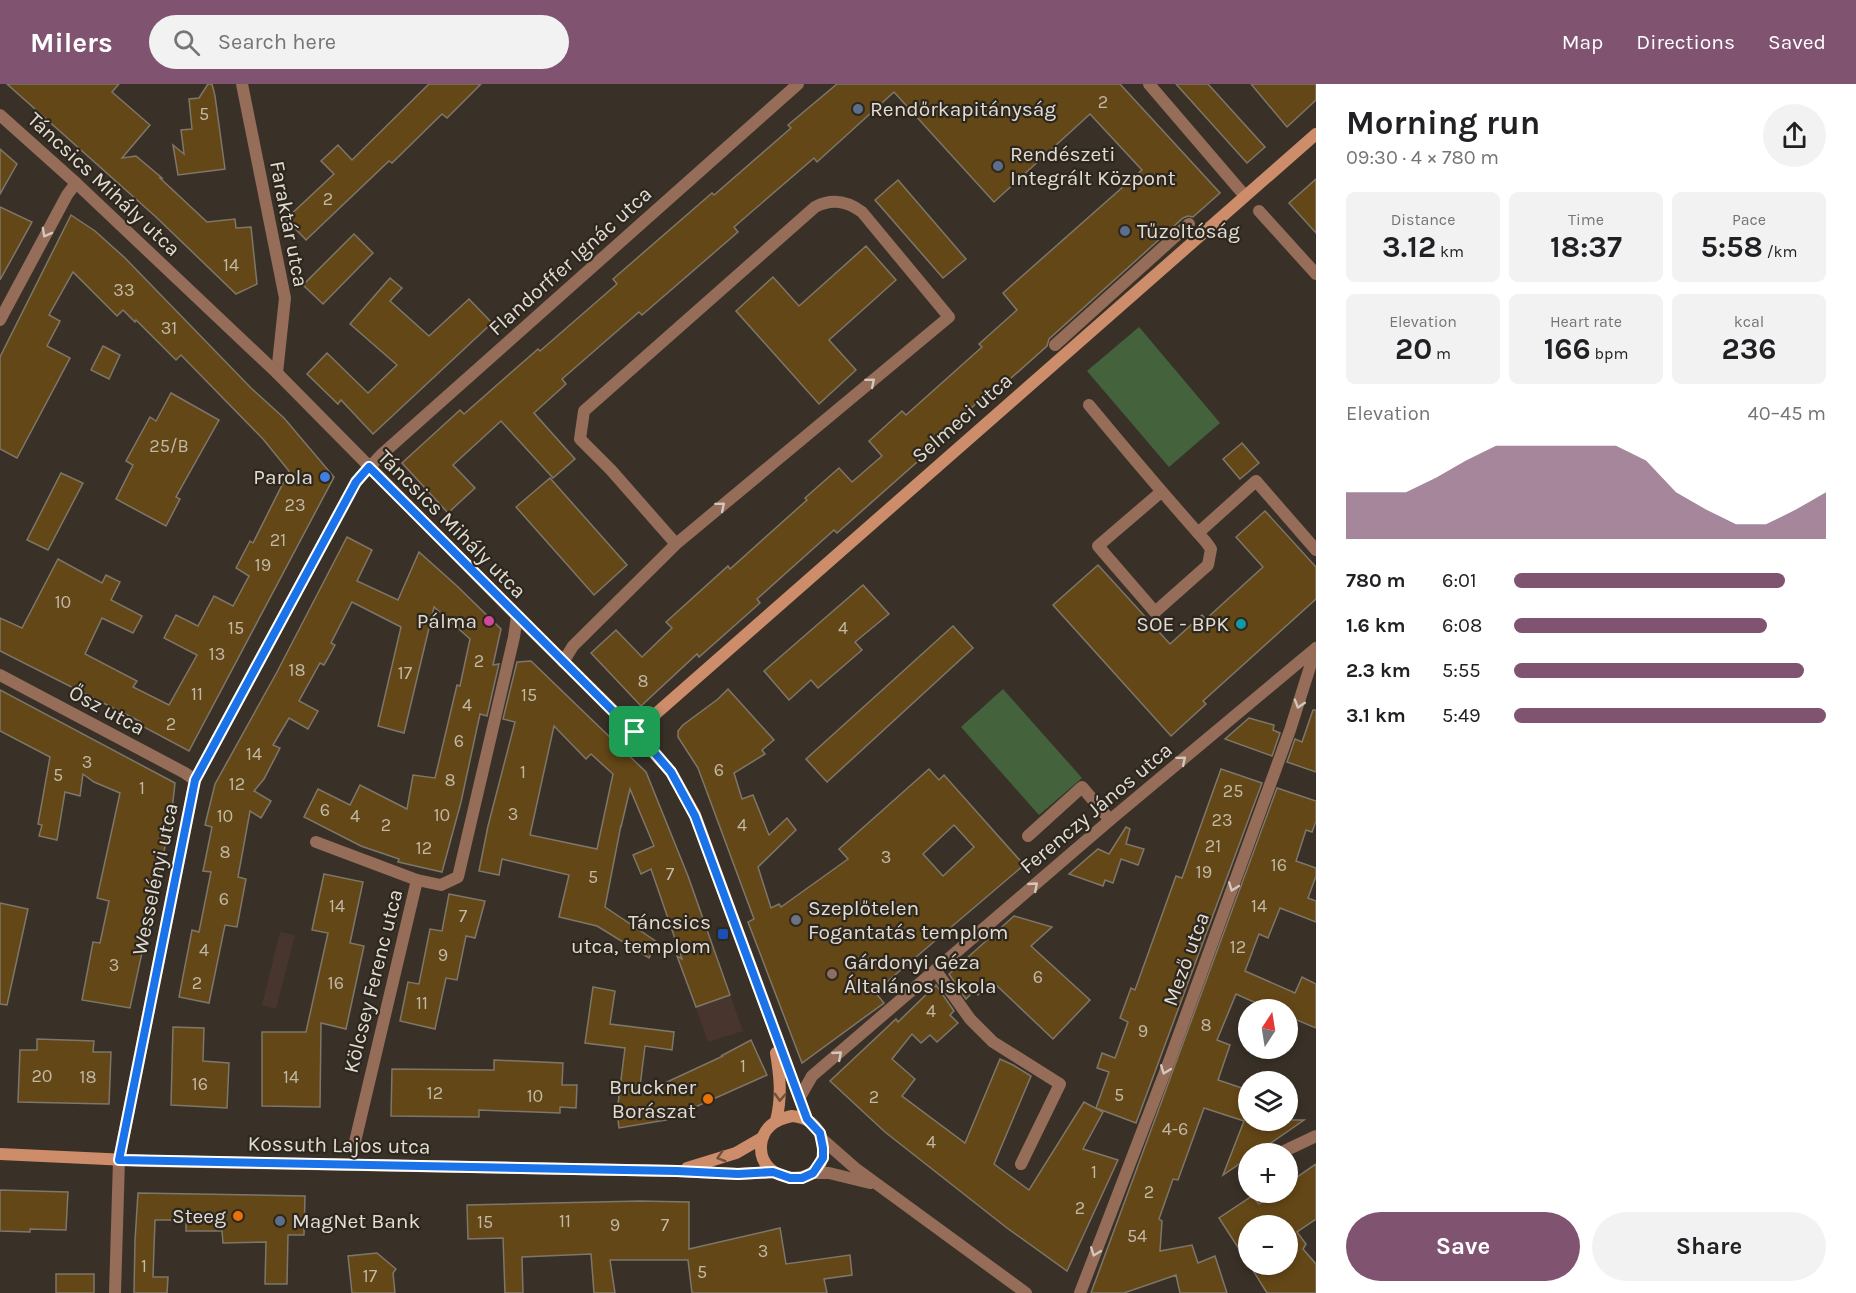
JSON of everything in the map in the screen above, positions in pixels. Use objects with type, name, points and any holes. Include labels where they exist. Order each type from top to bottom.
[{"type":"street","name":"Faraktár utca","points":[[242,84],[285,298],[277,373]]},
{"type":"street","name":"Flandorffer Ignác utca","points":[[369,467],[798,84]]},
{"type":"street","points":[[1149,84],[1245,196]]},
{"type":"street","name":"Táncsics Mihály utca","points":[[0,115],[76,183],[277,373],[635,732],[671,772],[695,816],[807,1119]]},
{"type":"street","name":"Selmeci utca","points":[[635,732],[1316,134]]},
{"type":"street","points":[[0,320],[76,183]]},
{"type":"street","points":[[563,662],[573,646],[676,544],[949,317],[862,212],[853,205],[826,201],[815,207],[584,411],[580,439],[611,470],[676,544]]},
{"type":"street","points":[[1260,211],[1316,274]]},
{"type":"street","points":[[1055,345],[1190,224]]},
{"type":"street","points":[[1089,405],[1211,549],[1208,565],[1155,612],[1098,546],[1161,492]]},
{"type":"street","name":"Wesselényi utca","points":[[115,1293],[119,1160],[195,780],[356,482],[369,467]]},
{"type":"street","points":[[1198,533],[1256,482],[1316,550]]},
{"type":"street","name":"Kölcsey Ferenc utca","points":[[354,1146],[417,880],[441,885],[458,877],[517,616]]},
{"type":"street","name":"Ferenczy János utca","points":[[800,1097],[812,1076],[1110,820],[1316,648]]},
{"type":"street","name":"Mező utca","points":[[1075,1293],[1082,1287],[1170,1059],[1290,730],[1316,648]]},
{"type":"street","name":"Ősz utca","points":[[0,675],[175,767],[195,780]]},
{"type":"street","points":[[1028,836],[1082,787],[1110,820]]},
{"type":"street","points":[[315,842],[417,880]]},
{"type":"street","points":[[936,971],[970,1019],[993,1042],[1060,1084],[1021,1164]]},
{"type":"street","name":"Táncsics Mihály utca","points":[[773,1031],[781,1092],[776,1121]]},
{"type":"street","points":[[880,1185],[830,1173],[813,1173],[802,1178],[790,1178],[773,1172],[763,1160],[761,1148],[764,1132],[776,1121],[792,1116],[807,1119],[822,1139],[855,1168],[880,1185],[1022,1291]]},
{"type":"street","points":[[1298,1145],[1316,1136]]},
{"type":"street","name":"Kossuth Lajos utca","points":[[677,1171],[736,1153],[762,1138]]},
{"type":"street","points":[[813,1173],[823,1158],[822,1139]]},
{"type":"street","name":"Kossuth Lajos utca","points":[[0,1154],[119,1160],[738,1174],[773,1172]]},
{"type":"shaded area","points":[[280,932],[295,935],[276,1009],[262,1005]]},
{"type":"shaded area","points":[[730,995],[743,1031],[708,1042],[696,1007]]},
{"type":"green space","points":[[1139,327],[1220,423],[1169,467],[1087,371]]},
{"type":"green space","points":[[1003,689],[1082,778],[1039,815],[961,727]]},
{"type":"building","points":[[7,84],[119,84],[112,92],[150,125],[122,158],[136,156],[207,222],[235,219],[236,228],[251,227],[257,284],[236,294],[156,217]]},
{"type":"building","points":[[208,84],[212,84],[215,96],[225,169],[178,175],[173,145],[184,154],[181,130],[192,129],[189,99],[199,98]]},
{"type":"building","points":[[429,84],[481,84],[447,118],[442,114],[392,163],[389,161],[306,240],[286,219],[334,174],[321,161],[338,145],[352,160]]},
{"type":"building","points":[[837,84],[1120,84],[1220,193],[1193,217],[1183,218],[1049,339],[1047,346],[1010,379],[1007,376],[931,444],[934,447],[837,533],[834,530],[757,599],[760,603],[699,657],[697,654],[641,706],[591,653],[616,630],[642,657],[672,628],[666,622],[728,566],[730,569],[839,468],[852,482],[882,456],[869,441],[902,411],[906,415],[982,347],[979,344],[1017,310],[1003,293],[1142,170],[1090,114],[994,202],[894,92],[817,162],[814,158],[734,227],[738,232],[642,315],[639,312],[562,379],[566,384],[534,413],[575,459],[553,478],[501,421],[453,465],[475,488],[448,513],[402,463],[460,410],[464,414],[617,284],[613,279],[791,128],[788,125]]},
{"type":"building","points":[[1176,84],[1208,84],[1265,147],[1247,163]]},
{"type":"building","points":[[1251,84],[1316,84],[1316,100],[1287,127]]},
{"type":"building","points":[[0,149],[17,164],[0,194]]},
{"type":"building","points":[[1316,179],[1316,233],[1289,203]]},
{"type":"building","points":[[898,180],[966,259],[943,278],[875,200]]},
{"type":"building","points":[[0,207],[32,222],[0,280]]},
{"type":"building","points":[[71,215],[95,231],[125,258],[251,388],[284,418],[334,477],[189,751],[140,725],[141,722],[0,651],[0,618],[22,628],[58,559],[102,583],[106,575],[120,582],[111,600],[142,616],[133,633],[102,618],[85,654],[137,681],[133,687],[169,705],[197,655],[164,638],[176,615],[198,626],[214,596],[233,606],[249,576],[236,568],[250,541],[253,543],[289,471],[263,439],[181,355],[176,360],[123,310],[117,316],[73,272],[49,315],[60,321],[47,346],[70,358],[17,458],[0,449],[0,357]]},
{"type":"building","points":[[354,234],[373,253],[323,304],[303,285]]},
{"type":"building","points":[[866,246],[896,280],[829,340],[856,370],[819,404],[736,311],[773,277],[799,306]]},
{"type":"building","points":[[390,278],[402,288],[390,301],[429,336],[469,299],[492,323],[373,434],[341,400],[338,404],[307,374],[327,353],[368,393],[397,365],[350,324]]},
{"type":"building","points":[[103,346],[120,355],[109,379],[91,370]]},
{"type":"building","points":[[171,393],[219,420],[176,497],[180,499],[166,526],[116,499],[133,465],[126,461],[150,417],[156,421]]},
{"type":"building","points":[[1242,443],[1259,463],[1240,479],[1223,459]]},
{"type":"building","points":[[61,473],[83,483],[48,550],[27,540]]},
{"type":"building","points":[[550,478],[627,565],[594,595],[516,507]]},
{"type":"building","name":"SOE - BPK","points":[[1265,511],[1316,567],[1316,599],[1203,701],[1206,704],[1171,736],[1053,605],[1098,565],[1170,644],[1202,615],[1206,619],[1263,567],[1236,537]]},
{"type":"building","points":[[347,537],[372,550],[357,581],[398,600],[419,552],[501,629],[493,665],[499,664],[487,716],[480,714],[461,802],[442,872],[398,862],[399,859],[361,846],[304,817],[318,789],[350,805],[360,785],[407,809],[413,775],[435,778],[457,685],[460,686],[470,639],[434,607],[404,733],[378,726],[401,627],[352,602],[331,643],[335,645],[324,665],[320,663],[299,701],[318,711],[308,729],[289,718],[273,745],[280,748],[264,779],[254,791],[271,801],[261,818],[250,811],[238,877],[246,879],[237,927],[225,925],[209,1003],[179,997],[192,930],[199,932],[211,872],[203,871],[212,827],[205,825],[215,784],[277,672]]},
{"type":"building","points":[[863,585],[889,614],[855,642],[862,650],[818,688],[811,680],[789,700],[764,671]]},
{"type":"building","points":[[953,626],[973,648],[827,782],[806,759]]},
{"type":"building","points":[[531,661],[646,772],[688,876],[730,995],[696,1007],[677,956],[682,959],[651,869],[641,874],[633,855],[654,846],[630,789],[605,907],[657,942],[649,958],[597,926],[559,917],[569,875],[502,859],[499,875],[479,871],[488,826],[515,722],[503,719],[517,662]],"holes":[[[554,726],[586,759],[591,754],[613,774],[597,849],[530,835]]]},
{"type":"building","points":[[728,689],[774,740],[762,750],[765,754],[734,773],[742,799],[753,795],[769,835],[787,818],[796,830],[758,867],[771,908],[779,904],[781,907],[848,859],[839,849],[929,769],[939,780],[944,775],[1024,865],[875,992],[884,1003],[802,1063],[748,922],[754,919],[698,768],[678,737],[678,731],[683,725]],"holes":[[[954,825],[974,847],[943,876],[923,854]]]},
{"type":"building","points":[[0,690],[175,783],[171,819],[130,1008],[82,1000],[93,942],[100,943],[109,901],[97,898],[120,793],[94,782],[83,774],[80,796],[65,792],[57,840],[39,836],[42,825],[38,824],[50,757],[0,731]]},
{"type":"building","points":[[1313,710],[1316,710],[1316,772],[1287,762],[1295,739],[1302,742]]},
{"type":"building","points":[[1249,718],[1274,725],[1273,730],[1280,733],[1272,756],[1225,739]]},
{"type":"building","points":[[1221,769],[1262,783],[1136,1123],[1096,1108],[1109,1072],[1097,1068],[1102,1053],[1115,1058],[1128,1022],[1120,1018],[1131,988],[1135,990],[1176,876],[1182,878]]},
{"type":"building","points":[[1277,788],[1316,801],[1316,821],[1312,832],[1306,830],[1296,861],[1316,868],[1316,876],[1308,898],[1316,901],[1316,922],[1280,908],[1268,938],[1259,934],[1245,971],[1295,993],[1302,977],[1316,984],[1316,1028],[1298,1021],[1298,999],[1247,999],[1236,994],[1217,1040],[1230,1045],[1218,1080],[1238,1087],[1238,1119],[1204,1108],[1178,1180],[1173,1179],[1159,1219],[1162,1221],[1160,1251],[1192,1245],[1198,1263],[1215,1256],[1227,1293],[1180,1293],[1176,1275],[1124,1293],[1091,1293]]},
{"type":"building","points":[[1126,827],[1130,829],[1126,844],[1144,849],[1138,865],[1121,859],[1113,883],[1105,880],[1103,886],[1069,874],[1098,849],[1109,854]]},
{"type":"building","points":[[324,874],[363,882],[350,943],[364,946],[346,1029],[321,1023],[320,1107],[262,1106],[262,1032],[306,1032],[328,933],[312,930]]},
{"type":"building","points":[[449,894],[485,901],[475,938],[466,936],[457,980],[446,978],[435,1029],[400,1021],[408,982],[419,984],[430,929],[442,931]]},
{"type":"building","points":[[0,903],[28,909],[7,1005],[0,1004]]},
{"type":"building","points":[[1014,916],[1052,927],[1031,946],[1090,1000],[1053,1039],[993,982],[978,995],[974,991],[966,999],[949,974]]},
{"type":"building","points":[[936,985],[954,1011],[950,1015],[958,1023],[937,1042],[930,1035],[921,1043],[912,1034],[892,1059],[915,1079],[902,1096],[965,1143],[1000,1059],[1031,1076],[994,1164],[1029,1190],[1084,1102],[1103,1112],[1083,1149],[1118,1160],[1067,1271],[1007,1228],[885,1132],[830,1081],[896,1019],[898,1022]]},
{"type":"building","points":[[593,987],[615,991],[610,1024],[674,1032],[672,1050],[645,1046],[639,1095],[723,1056],[721,1056],[751,1040],[767,1075],[666,1120],[619,1128],[617,1112],[625,1048],[585,1043]]},
{"type":"building","points":[[173,1027],[204,1028],[203,1061],[229,1063],[227,1108],[171,1105]]},
{"type":"building","points":[[37,1039],[94,1041],[93,1052],[111,1052],[109,1104],[18,1102],[20,1050],[37,1050]]},
{"type":"building","points":[[494,1060],[563,1063],[562,1085],[577,1085],[576,1108],[560,1107],[560,1113],[479,1110],[479,1117],[391,1116],[392,1069],[494,1070]]},
{"type":"building","points":[[1240,1131],[1288,1131],[1271,1143],[1238,1143],[1238,1165],[1223,1175]]},
{"type":"building","points":[[1316,1164],[1316,1219],[1298,1231],[1298,1215],[1238,1215],[1238,1247],[1219,1218],[1242,1203],[1298,1203],[1298,1176]]},
{"type":"building","points":[[0,1190],[68,1192],[66,1230],[0,1231]]},
{"type":"building","points":[[138,1193],[305,1196],[304,1235],[288,1235],[287,1284],[265,1284],[266,1242],[223,1243],[222,1231],[186,1231],[186,1220],[155,1220],[153,1277],[168,1277],[167,1293],[134,1293]]},
{"type":"building","points":[[689,1202],[689,1249],[780,1228],[786,1264],[850,1255],[852,1275],[824,1279],[827,1293],[692,1293],[688,1260],[610,1260],[615,1293],[594,1293],[591,1254],[522,1257],[523,1293],[505,1293],[503,1238],[468,1239],[467,1205]]},
{"type":"building","points":[[1298,1233],[1306,1244],[1303,1249],[1316,1264],[1316,1293],[1267,1293],[1256,1275],[1298,1275]]},
{"type":"building","points":[[377,1253],[396,1269],[393,1273],[395,1293],[352,1293],[348,1256]]},
{"type":"building","points":[[56,1274],[94,1274],[94,1293],[56,1293]]},
{"type":"place","name":"Rendőrkapitányság","points":[[858,109]]},
{"type":"place","name":"Rendészeti Integrált Központ","points":[[998,166]]},
{"type":"place","name":"Tűzoltóság","points":[[1125,231]]},
{"type":"place","name":"Parola","points":[[325,477]]},
{"type":"place","name":"Pálma","points":[[489,621]]},
{"type":"place","name":"SOE - BPK","points":[[1241,624]]},
{"type":"place","name":"Szeplőtelen Fogantatás templom","points":[[796,920]]},
{"type":"place","name":"Táncsics utca, templom","points":[[723,934]]},
{"type":"place","name":"Gárdonyi Géza Általános Iskola","points":[[832,974]]},
{"type":"place","name":"Bruckner Borászat","points":[[708,1099]]},
{"type":"place","name":"Steeg","points":[[238,1216]]},
{"type":"place","name":"MagNet Bank","points":[[280,1221]]},
{"type":"route","points":[[369,467],[635,732],[671,772],[695,816],[807,1119],[820,1133],[822,1139],[823,1158],[813,1173],[802,1178],[790,1178],[773,1172],[738,1174],[119,1160],[195,780],[356,482],[369,467]]}]
